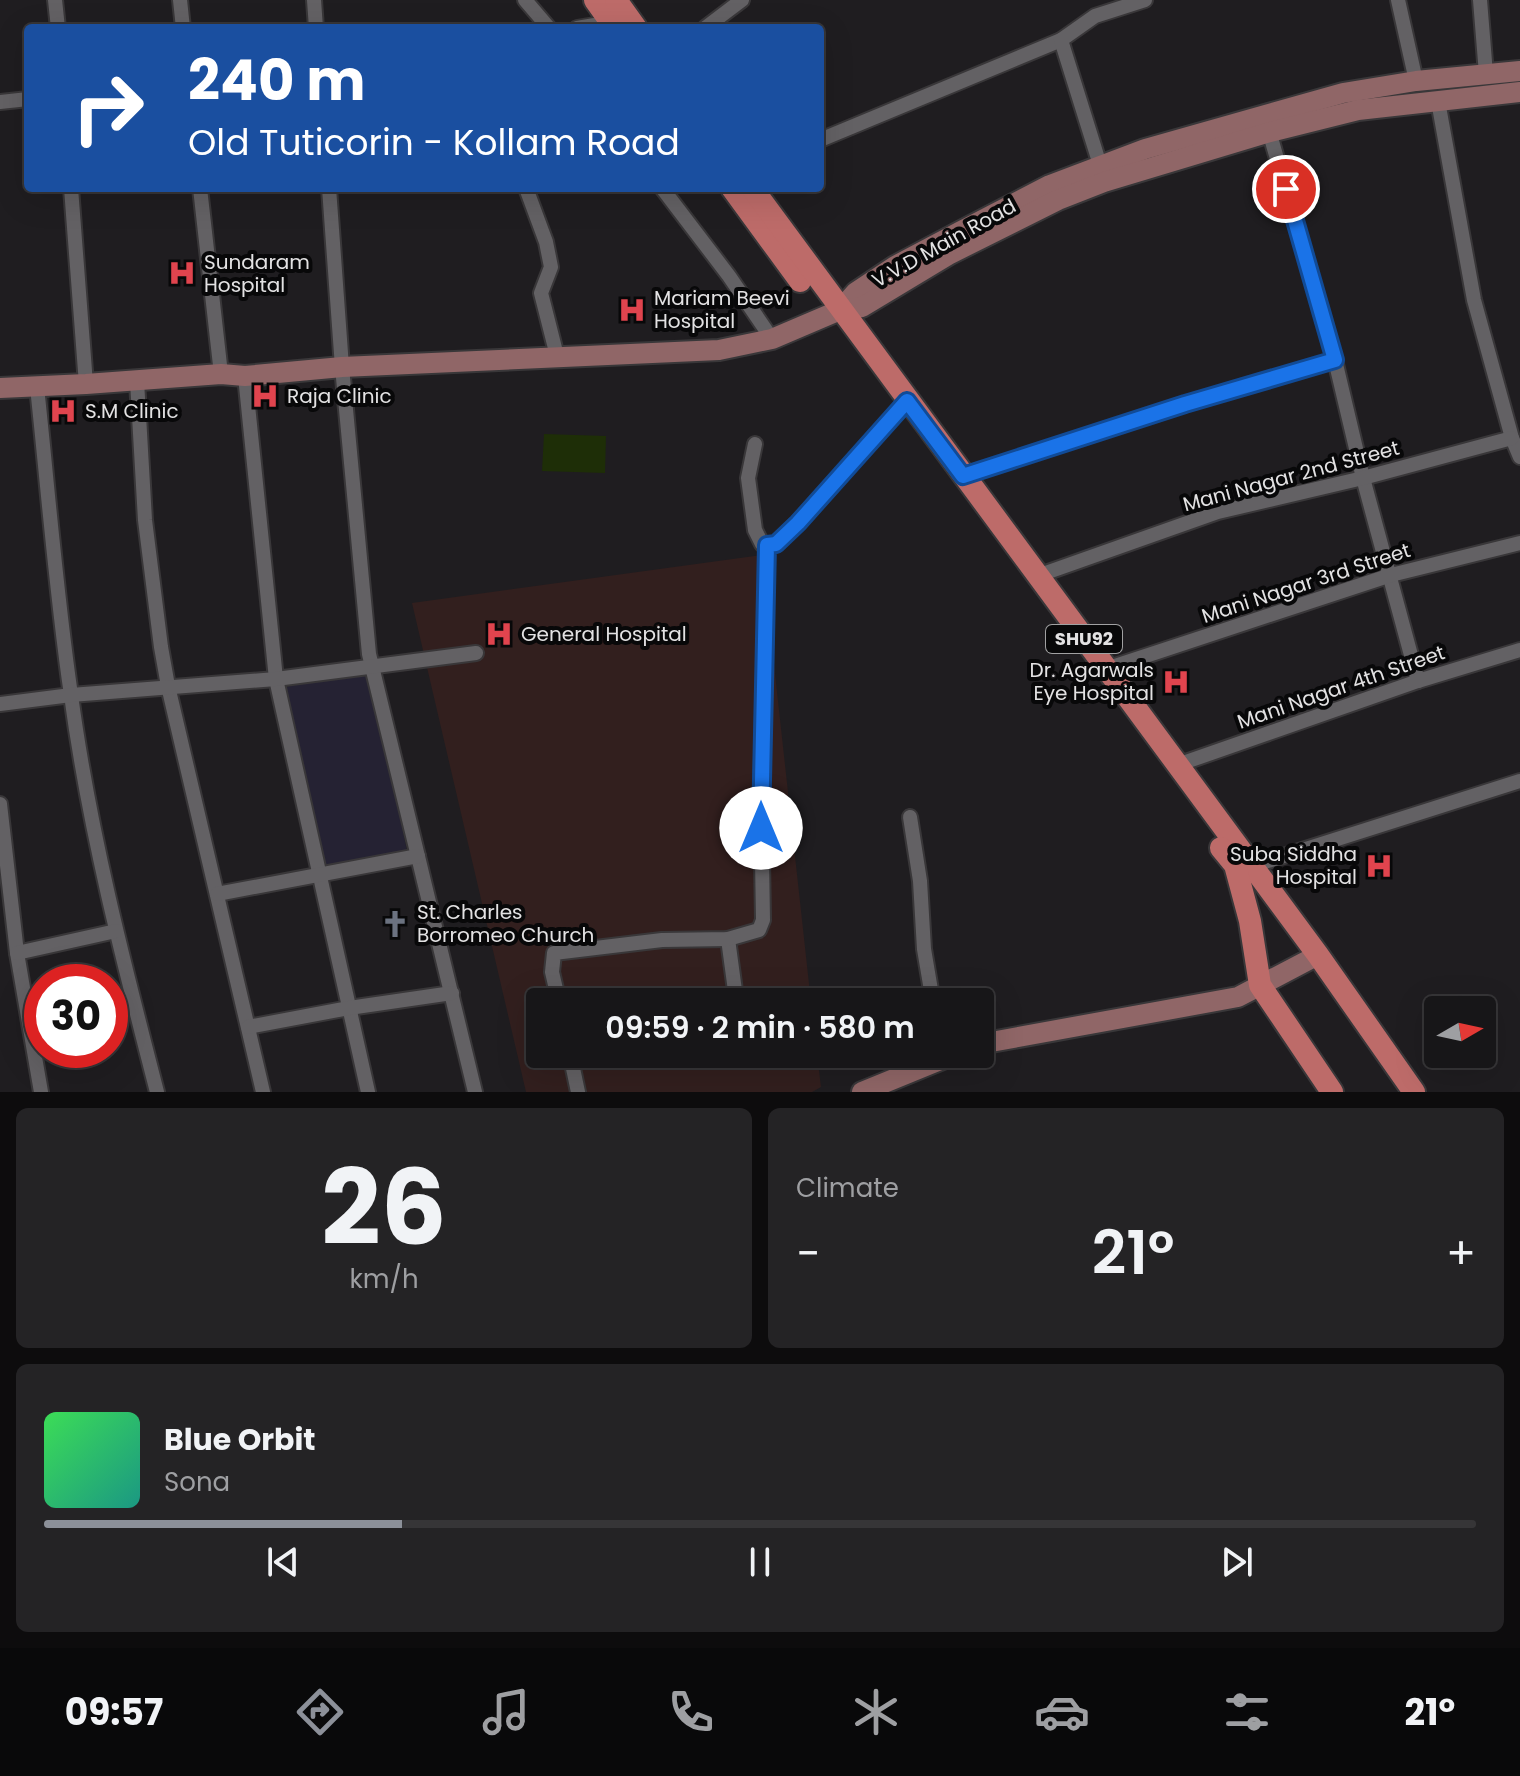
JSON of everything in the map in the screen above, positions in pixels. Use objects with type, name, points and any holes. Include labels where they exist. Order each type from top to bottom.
[{"type":"main road","points":[[595,0],[623,24]]},
{"type":"main road","points":[[616,0],[623,24]]},
{"type":"main road","name":"V.V.D Main Road","points":[[1267,124],[1343,93],[1416,81],[1520,71]]},
{"type":"main road","name":"V.V.D Main Road","points":[[0,388],[221,374],[245,376],[342,367],[719,350],[772,339],[833,313],[856,292],[895,266],[1050,185],[1102,174],[1145,149],[1267,124],[1358,110],[1520,92]]},
{"type":"main road","points":[[735,192],[833,313]]},
{"type":"main road","name":"SHU92","points":[[755,192],[833,313],[902,406],[963,476],[1177,765],[1244,865],[1318,955],[1414,1092]]},
{"type":"main road","points":[[902,406],[1244,865],[1260,985],[1332,1092]]},
{"type":"main road","points":[[994,1041],[1238,997],[1318,955]]},
{"type":"main road","points":[[868,1091],[920,1068]]},
{"type":"street","points":[[55,0],[58,24]]},
{"type":"street","points":[[180,0],[183,24]]},
{"type":"street","points":[[314,0],[316,24]]},
{"type":"street","points":[[525,0],[546,24]]},
{"type":"street","points":[[710,24],[742,0]]},
{"type":"street","points":[[824,138],[1061,40],[1095,16],[1145,0]]},
{"type":"street","points":[[1398,0],[1416,81]]},
{"type":"street","points":[[1480,0],[1486,74]]},
{"type":"street","points":[[1061,40],[1102,174]]},
{"type":"street","points":[[0,102],[24,99]]},
{"type":"street","points":[[1438,101],[1474,300],[1520,457]]},
{"type":"street","points":[[1267,124],[1335,360],[1363,478],[1418,681]]},
{"type":"street","points":[[71,192],[86,384]]},
{"type":"street","points":[[200,192],[221,374]]},
{"type":"street","points":[[329,192],[369,654],[475,1092]]},
{"type":"street","points":[[527,192],[546,242],[551,267],[541,293],[557,356]]},
{"type":"street","points":[[665,192],[772,339]]},
{"type":"street","points":[[963,476],[1185,404],[1335,360]]},
{"type":"street","points":[[245,376],[276,679],[368,1092]]},
{"type":"street","points":[[137,381],[145,520],[161,647],[263,1092]]},
{"type":"street","points":[[37,387],[71,695],[90,807],[116,931],[157,1092]]},
{"type":"street","points":[[755,444],[748,478],[755,530],[762,544],[776,544],[902,406]]},
{"type":"street","name":"Mani Nagar 2nd Street","points":[[1037,576],[1218,512],[1363,478],[1513,428]]},
{"type":"street","name":"Mani Nagar 3rd Street","points":[[1106,669],[1391,575],[1520,543]]},
{"type":"street","points":[[556,988],[552,972],[554,953],[662,940],[728,939],[759,930],[763,920],[761,797],[767,545]]},
{"type":"street","name":"Mani Nagar 4th Street","points":[[1177,765],[1418,681],[1520,650]]},
{"type":"street","points":[[0,704],[168,686],[276,679],[476,653]]},
{"type":"street","points":[[1244,865],[1520,781]]},
{"type":"street","points":[[0,804],[4,870],[41,1092]]},
{"type":"street","points":[[910,817],[931,988]]},
{"type":"street","points":[[217,894],[418,856]]},
{"type":"street","points":[[17,953],[116,931]]},
{"type":"street","points":[[728,939],[735,988]]},
{"type":"street","points":[[248,1027],[452,993]]},
{"type":"street","points":[[573,1068],[578,1092]]},
{"type":"shaded area","points":[[762,555],[809,988],[526,988],[526,1068],[819,1068],[821,1087],[812,1092],[526,1092],[412,603]]},
{"type":"shaded area","points":[[369,670],[407,851],[323,868],[286,687]]},
{"type":"green space","points":[[544,434],[606,436],[605,473],[542,471]]},
{"type":"place","name":"Sundaram Hospital","points":[[182,273]]},
{"type":"place","name":"Mariam Beevi Hospital","points":[[632,310]]},
{"type":"place","name":"Raja Clinic","points":[[265,396]]},
{"type":"place","name":"S.M Clinic","points":[[63,411]]},
{"type":"place","name":"General Hospital","points":[[499,634]]},
{"type":"place","name":"Dr. Agarwals Eye Hospital","points":[[1176,682]]},
{"type":"place","name":"Suba Siddha Hospital","points":[[1379,866]]},
{"type":"place","name":"St. Charles Borromeo Church","points":[[395,924]]},
{"type":"route","points":[[761,828],[767,545],[776,544],[798,523],[907,401],[963,476],[1185,404],[1335,360],[1286,189]]}]
